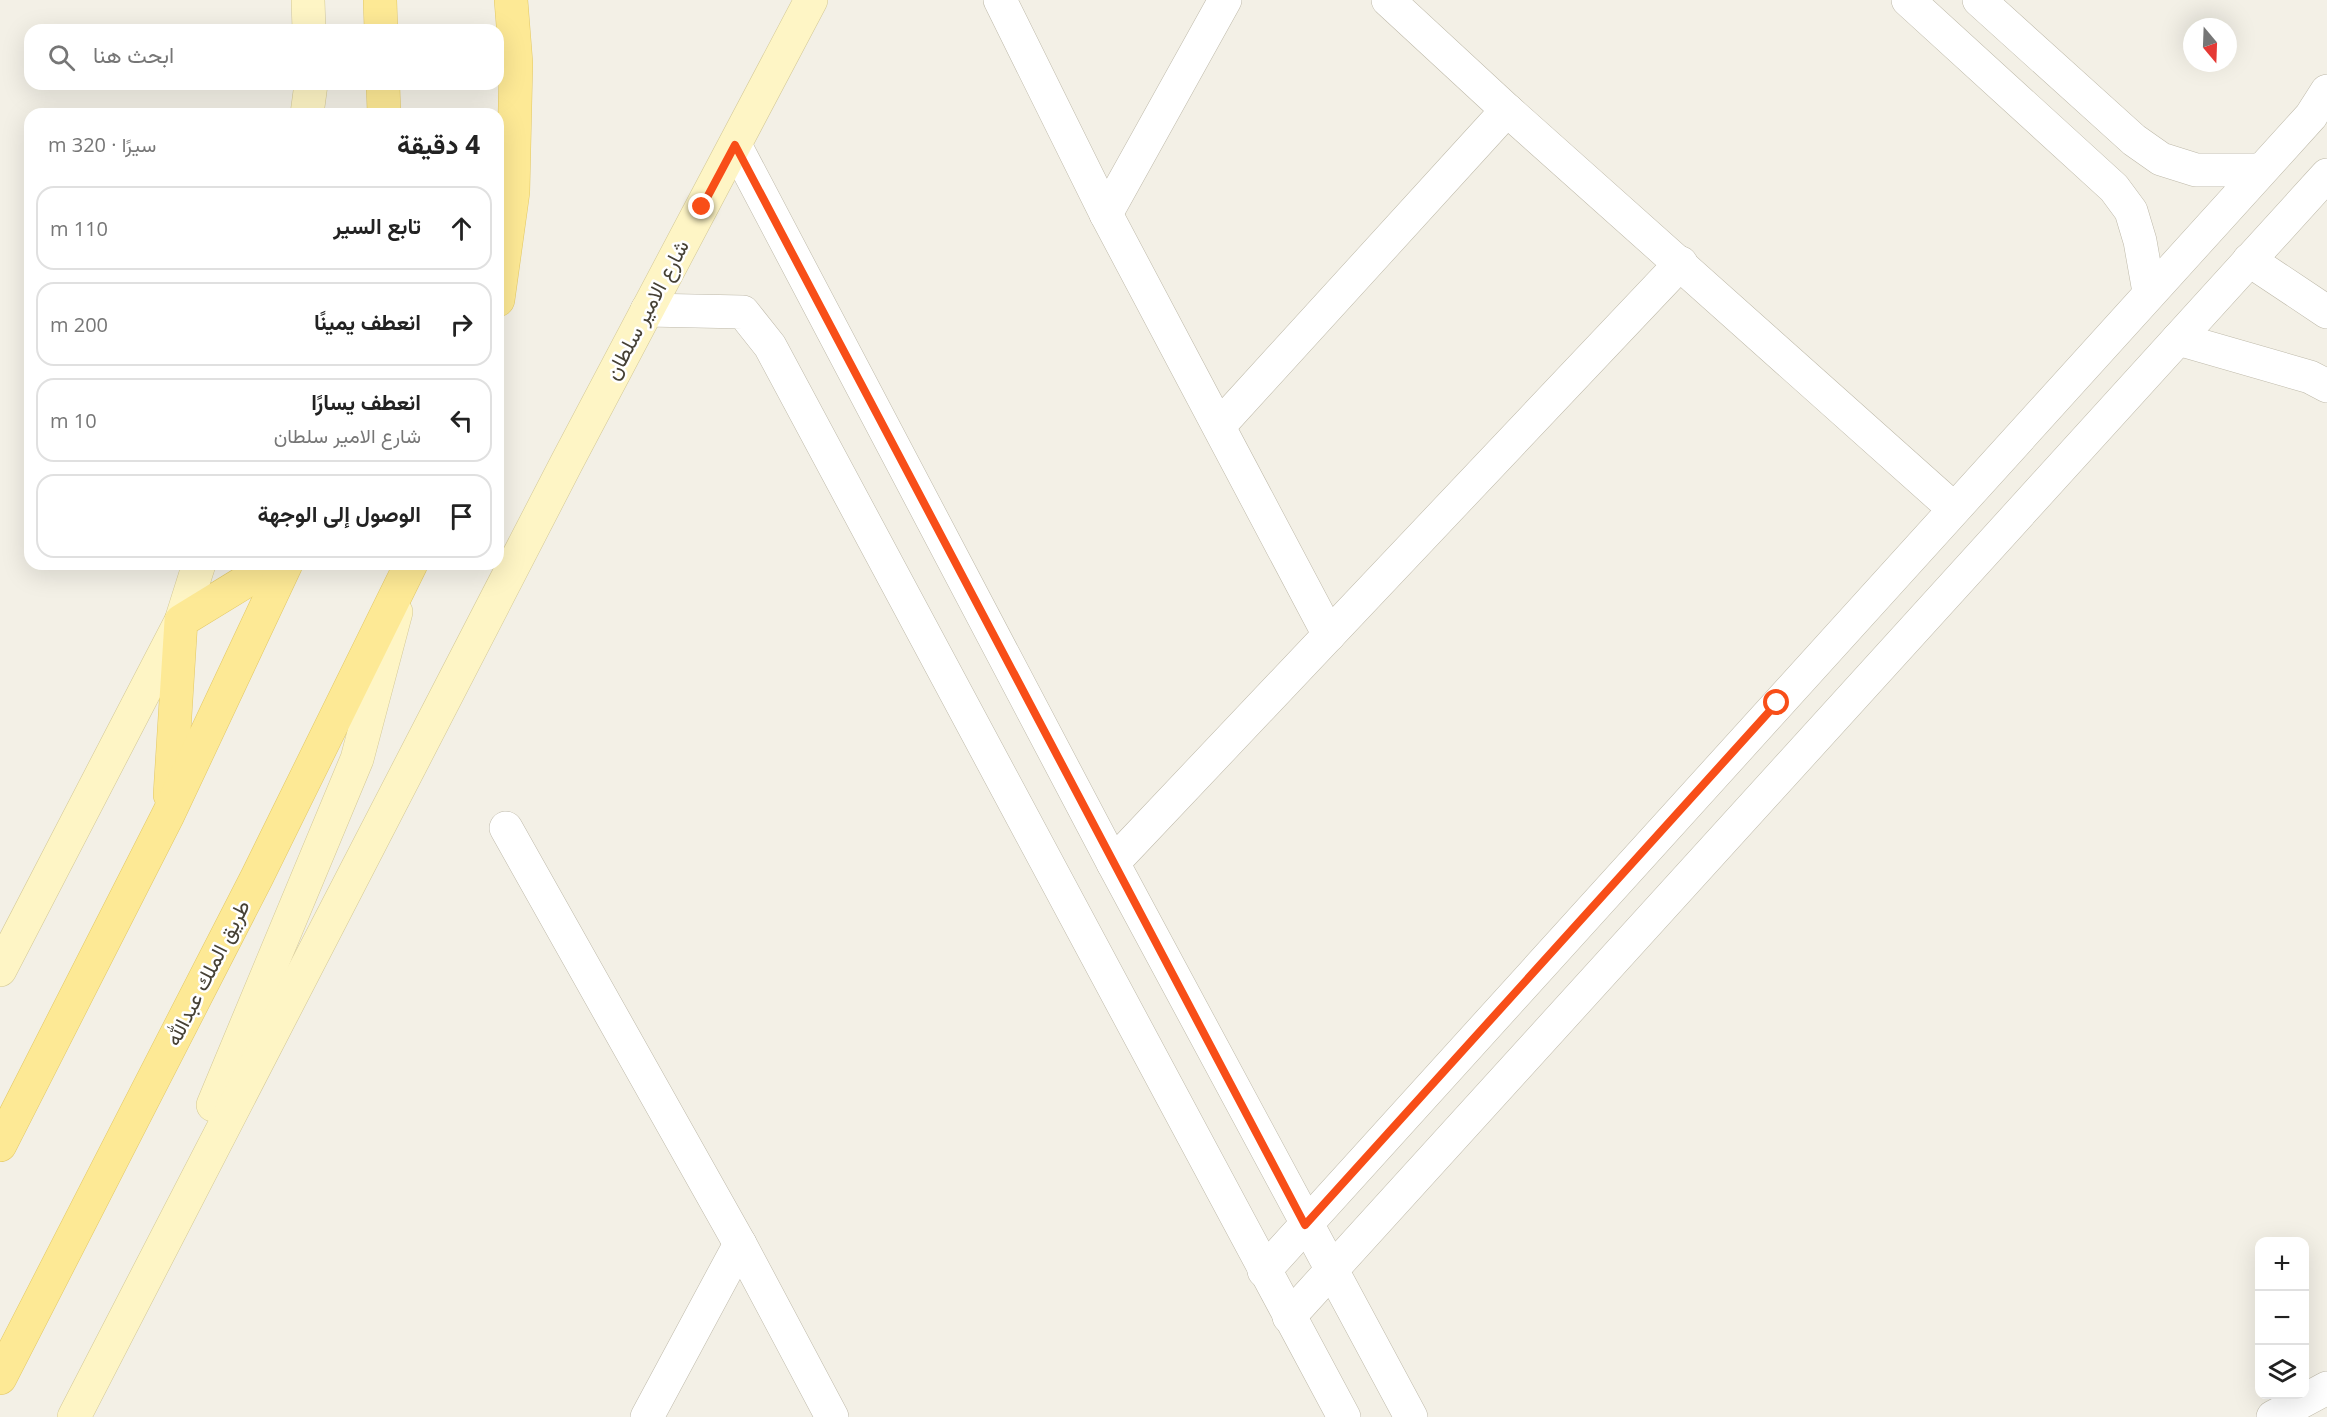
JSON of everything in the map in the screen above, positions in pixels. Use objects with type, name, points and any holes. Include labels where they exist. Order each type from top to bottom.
[{"type":"main road","points":[[308,0],[309,24]]},
{"type":"main road","points":[[380,0],[381,24]]},
{"type":"main road","points":[[504,257],[513,192],[516,63],[511,0]]},
{"type":"main road","name":"شارع الامير سلطان","points":[[121,1326],[567,462],[811,0]]},
{"type":"main road","points":[[308,108],[310,90]]},
{"type":"main road","points":[[383,90],[384,108]]},
{"type":"main road","points":[[0,970],[181,621],[197,570]]},
{"type":"main road","points":[[181,621],[264,570]]},
{"type":"main road","points":[[0,1145],[168,815],[283,570]]},
{"type":"main road","points":[[74,1417],[121,1326],[357,759],[408,571]]},
{"type":"main road","name":"طريق الملك عبدالله","points":[[0,1378],[257,878],[408,571]]},
{"type":"main road","points":[[168,815],[181,621]]},
{"type":"street","points":[[1000,0],[1106,214],[1329,635]]},
{"type":"street","points":[[1106,214],[1225,0]]},
{"type":"street","points":[[1388,0],[1507,110],[1953,508]]},
{"type":"street","points":[[1908,0],[2114,188],[2131,211],[2140,241],[2150,292]]},
{"type":"street","points":[[1979,0],[2134,140],[2161,159],[2196,170],[2262,170]]},
{"type":"street","points":[[1264,1271],[1953,508],[2311,116],[2327,91]]},
{"type":"street","points":[[1219,426],[1507,110]]},
{"type":"street","points":[[735,145],[1305,1225],[1411,1417]]},
{"type":"street","points":[[1289,1317],[2327,175]]},
{"type":"street","points":[[2249,260],[2327,312]]},
{"type":"street","points":[[1113,863],[1681,263]]},
{"type":"street","points":[[647,310],[743,312],[770,346],[1344,1417]]},
{"type":"street","points":[[2178,339],[2310,377],[2327,386]]},
{"type":"street","points":[[506,828],[740,1244],[832,1417]]},
{"type":"street","points":[[647,1417],[740,1244]]},
{"type":"street","points":[[2273,1417],[2327,1388]]},
{"type":"route","points":[[702,207],[735,145],[1305,1225],[1777,703]]}]
